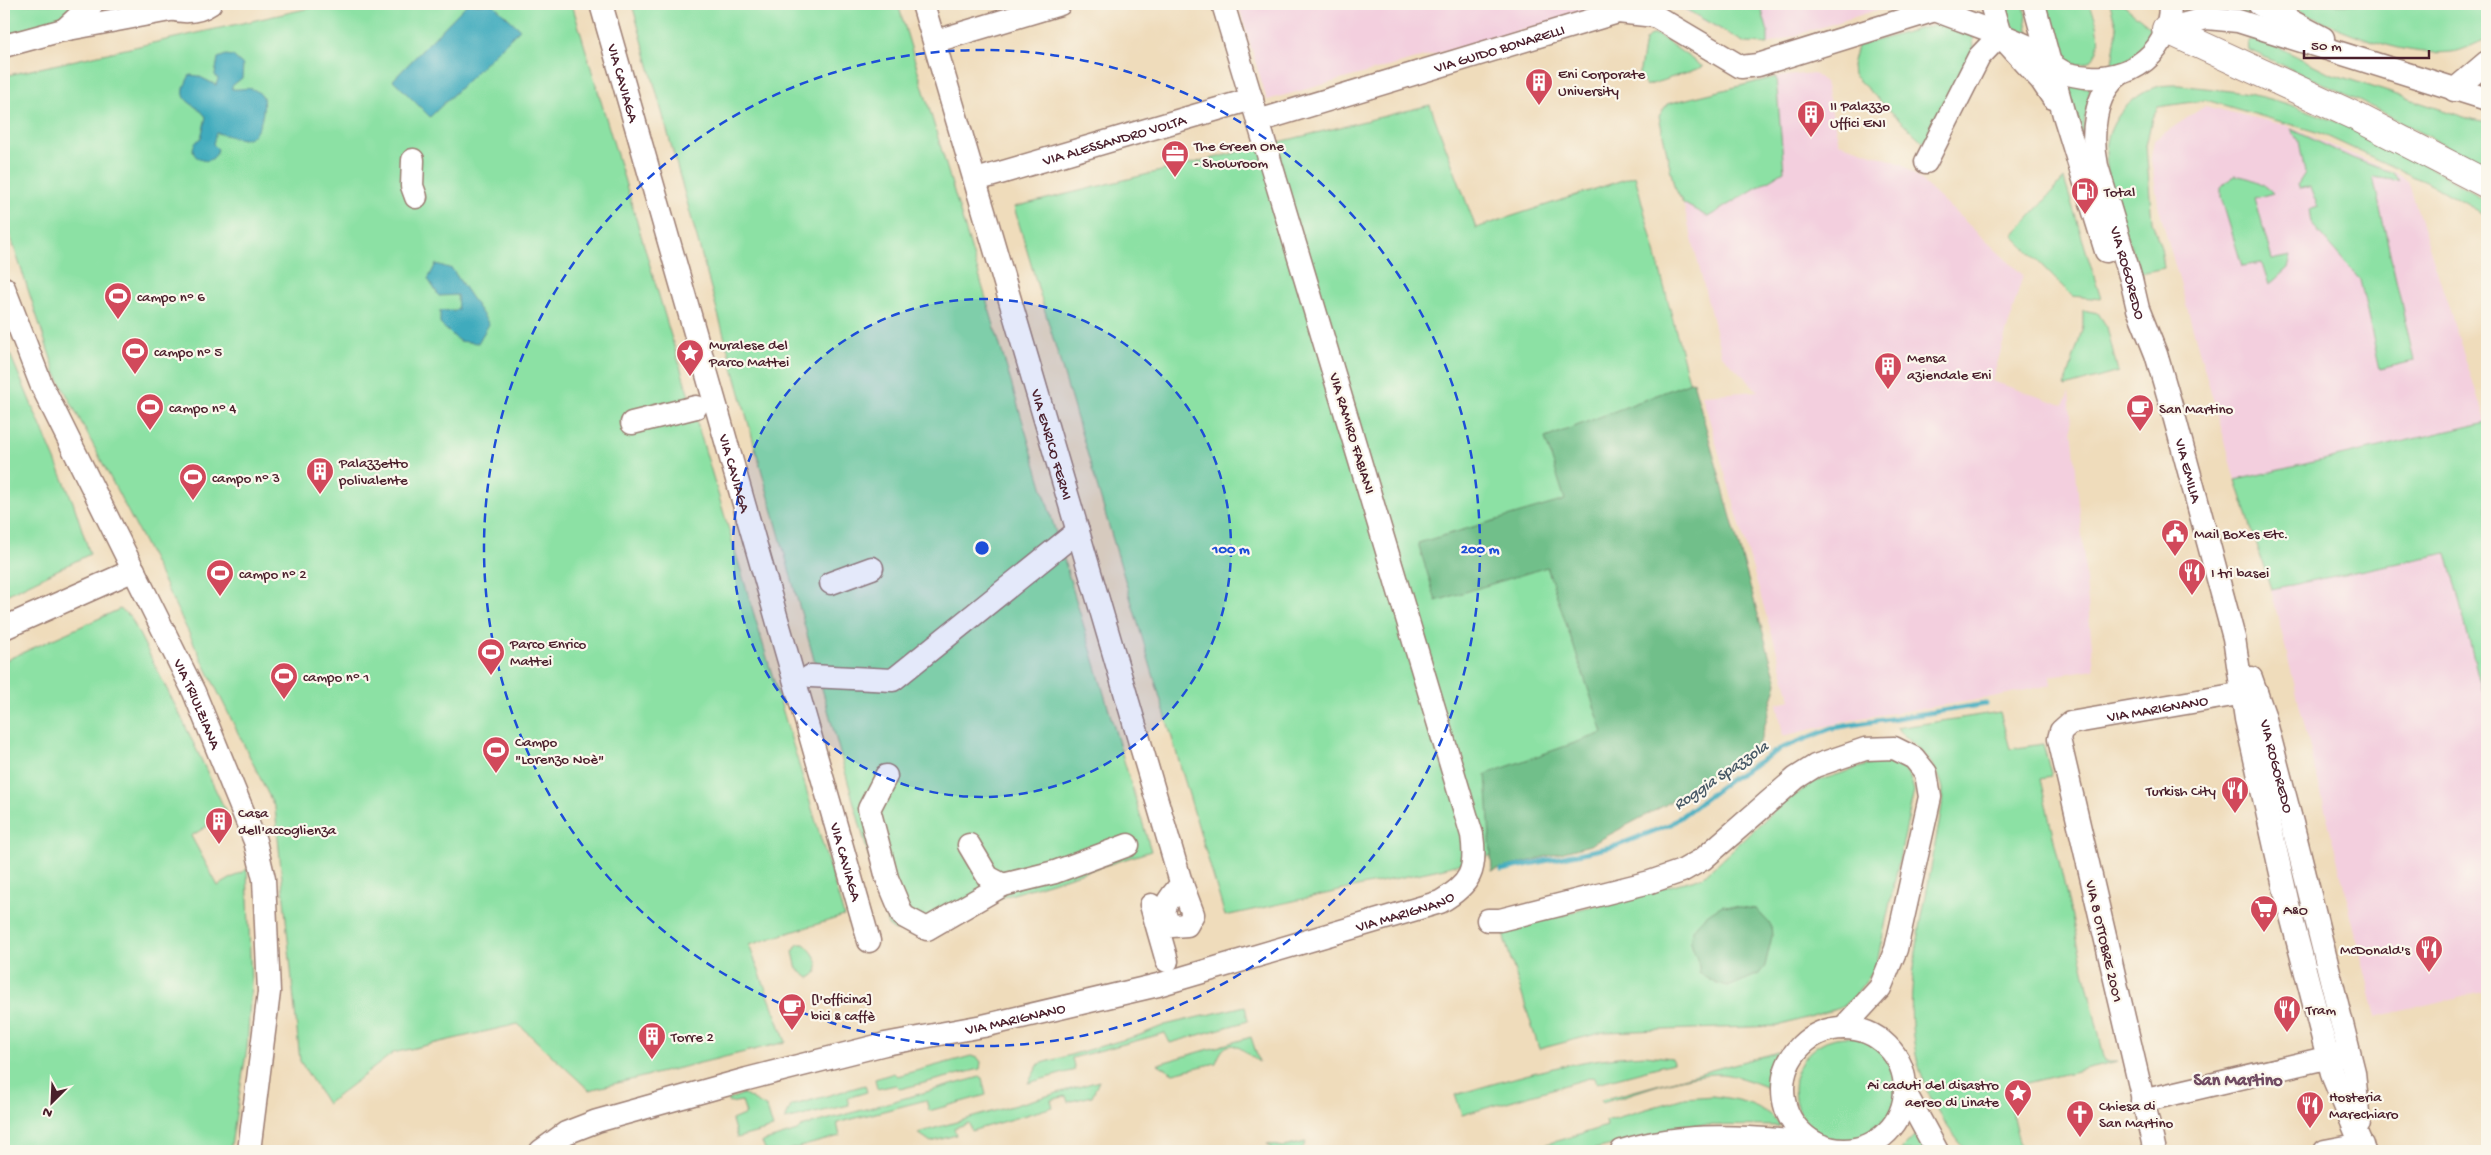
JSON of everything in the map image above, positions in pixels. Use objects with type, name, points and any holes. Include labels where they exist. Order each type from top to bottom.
[{"type":"highway","points":[[2168,17],[2487,184]]},
{"type":"street","points":[[64,30],[92,4]]},
{"type":"street","points":[[4,46],[163,7],[190,11],[210,4]]},
{"type":"street","name":"VIA CAVIAGA","points":[[601,4],[869,940]]},
{"type":"street","name":"VIA ENRICO FERMI","points":[[923,4],[936,41],[1181,881],[1163,886],[1150,906],[1167,961]]},
{"type":"street","points":[[936,41],[1060,4]]},
{"type":"street","name":"VIA RAMIRO FABIANI","points":[[1223,4],[1472,835],[1474,864]]},
{"type":"street","points":[[1992,4],[2000,35]]},
{"type":"street","name":"VIA ROGOREDO","points":[[2034,4],[2064,116],[2110,261],[2138,309]]},
{"type":"street","points":[[2259,4],[2387,70]]},
{"type":"street","name":"VIA GUIDO BONARELLI","points":[[1255,110],[1618,12],[1655,16],[1741,67],[1758,65],[1941,7],[2000,35],[2041,80],[2064,116]]},
{"type":"street","points":[[2000,35],[2028,47],[2063,72],[2105,78],[2120,74],[2138,65],[2149,56],[2168,17],[2238,21],[2387,70],[2487,99]]},
{"type":"street","points":[[1926,162],[1979,57],[2000,35]]},
{"type":"street","points":[[2454,90],[2487,62]]},
{"type":"street","name":"VIA ROGOREDO","points":[[2120,74],[2108,86],[2098,107],[2095,126],[2095,157],[2138,309]]},
{"type":"street","name":"VIA ALESSANDRO VOLTA","points":[[976,180],[1255,110]]},
{"type":"street","points":[[413,160],[412,186],[416,197]]},
{"type":"street","name":"VIA TRIULZIANA","points":[[4,288],[41,384],[194,692],[228,771],[255,841],[264,879],[270,992],[250,1150]]},
{"type":"street","name":"VIA EMILIA","points":[[2138,309],[2156,354],[2249,692]]},
{"type":"street","points":[[632,423],[696,407]]},
{"type":"street","points":[[811,676],[893,680],[1078,531]]},
{"type":"street","points":[[831,583],[872,568]]},
{"type":"street","points":[[4,628],[134,570]]},
{"type":"street","name":"VIA ROGOREDO","points":[[2249,692],[2312,898],[2339,1055]]},
{"type":"street","name":"VIA ROGOREDO","points":[[2249,692],[2288,904],[2339,1055],[2358,1097],[2362,1144]]},
{"type":"street","name":"VIA MARIGNANO","points":[[2061,731],[2070,723],[2249,692]]},
{"type":"street","name":"VIA 8 OTTOBRE 2001","points":[[2061,731],[2059,739],[2064,765],[2155,1151]]},
{"type":"street","points":[[1488,920],[1500,920],[1632,887],[1682,871],[1703,859],[1773,795],[1815,766],[1865,749],[1885,747],[1905,751],[1914,758],[1926,773],[1930,792],[1896,950],[1880,988],[1843,1028]]},
{"type":"street","points":[[886,776],[869,809],[887,878],[903,916],[928,928],[1004,885],[1055,872],[1128,845]]},
{"type":"street","points":[[969,845],[988,877],[1004,885]]},
{"type":"street","name":"VIA MARIGNANO","points":[[542,1151],[566,1133],[597,1121],[747,1079],[885,1044],[983,1026],[1139,989],[1440,902],[1454,894],[1467,880],[1474,864]]},
{"type":"street","points":[[2288,904],[2312,898]]},
{"type":"street","points":[[1815,1143],[1797,1128],[1789,1115],[1783,1094],[1785,1073],[1794,1054],[1809,1039],[1826,1031],[1843,1028],[1869,1033],[1890,1048],[1901,1066],[1906,1094],[1938,1151]]},
{"type":"street","points":[[2142,1101],[2339,1055]]},
{"type":"street","points":[[1622,1151],[1667,1141],[1743,1137],[1815,1143],[1839,1151],[1859,1148],[1874,1143],[1886,1134],[1900,1116],[1906,1094]]},
{"type":"street","points":[[2325,1151],[2362,1144]]},
{"type":"shaded area","points":[[1238,4],[1618,4],[1267,100]]},
{"type":"shaded area","points":[[1668,4],[1896,4],[1768,44],[1745,43],[1676,6]]},
{"type":"shaded area","points":[[1813,73],[1825,82],[1839,143],[1903,164],[2023,275],[1992,381],[2063,405],[2069,393],[2094,669],[2050,676],[2051,685],[1983,699],[1861,718],[1783,736],[1777,703],[1791,700],[1702,395],[1758,391],[1721,354],[1683,203],[1674,186],[1659,116],[1667,104],[1776,77]]},
{"type":"shaded area","points":[[2205,106],[2285,125],[2395,173],[2408,181],[2486,423],[2236,480],[2159,209],[2151,159],[2154,140]]},
{"type":"shaded area","points":[[2447,552],[2482,691],[2487,690],[2487,990],[2376,1017],[2271,589]]},
{"type":"green space","points":[[4,4],[84,4],[61,23],[4,35]]},
{"type":"green space","name":"Parco Enrico Mattei","points":[[328,4],[572,4],[844,916],[749,945],[786,1042],[589,1090],[518,1024],[393,1053],[327,1104],[300,1061],[275,808],[145,544],[56,374],[4,217],[4,76]]},
{"type":"green space","points":[[632,4],[898,4],[1151,851],[895,931],[888,926]]},
{"type":"green space","points":[[1676,4],[1760,4],[1768,32],[1768,44],[1745,43]]},
{"type":"green space","points":[[2002,4],[2024,4],[2029,37],[2011,29]]},
{"type":"green space","points":[[2047,4],[2089,5],[2098,33],[2096,52],[2092,60],[2085,64],[2074,64],[2066,62],[2060,57],[2052,34],[2046,9]]},
{"type":"green space","points":[[2110,4],[2122,4],[2153,29],[2137,52],[2118,64],[2112,64],[2117,29]]},
{"type":"green space","points":[[2180,4],[2240,4],[2271,22],[2210,10],[2181,10]]},
{"type":"green space","points":[[2285,4],[2487,4],[2487,39],[2465,49],[2451,52],[2431,53],[2410,50],[2388,45],[2344,30]]},
{"type":"green space","points":[[1952,24],[1973,35],[1974,49],[1924,143],[1853,75],[1852,65],[1857,46],[1933,25]]},
{"type":"green space","points":[[1651,35],[1658,35],[1703,67],[1646,86],[1639,75],[1645,41]]},
{"type":"green space","points":[[2262,39],[2330,73],[2467,118],[2487,122],[2487,167],[2359,100],[2249,50],[2248,41]]},
{"type":"green space","points":[[1776,77],[1784,171],[1708,217],[1683,203],[1674,186],[1659,116],[1667,104]]},
{"type":"green space","points":[[2179,85],[2251,94],[2301,108],[2329,119],[2411,157],[2463,187],[2487,202],[2487,216],[2440,189],[2320,133],[2206,100],[2158,107],[2152,118],[2146,146],[2152,222],[2161,248],[2164,268],[2141,273],[2110,185],[2106,157],[2109,134],[2121,112],[2139,96],[2160,86]]},
{"type":"green space","points":[[2067,86],[2090,88],[2082,136]]},
{"type":"green space","points":[[1430,105],[1476,228],[1635,176],[1743,586],[1564,836],[1444,868],[1225,916],[1014,207]]},
{"type":"green space","points":[[2291,129],[2352,158],[2393,173],[2399,181],[2373,177],[2414,361],[2380,369],[2360,280],[2311,223],[2309,210],[2318,207],[2310,187],[2299,188],[2298,184],[2305,173],[2299,141]]},
{"type":"green space","points":[[2234,175],[2255,181],[2273,193],[2255,198],[2272,260],[2291,256],[2288,268],[2269,285],[2262,263],[2242,266],[2221,197],[2221,188]]},
{"type":"green space","points":[[2064,179],[2101,299],[2072,296],[2013,236]]},
{"type":"green space","points":[[2083,310],[2098,313],[2107,327],[2118,372],[2065,387],[2083,326]]},
{"type":"green space","points":[[4,340],[73,502],[90,554],[4,596]]},
{"type":"green space","points":[[1693,381],[1777,683],[1760,742],[1665,805],[1590,845],[1492,871],[1486,774],[1603,733],[1547,567],[1436,601],[1418,543],[1565,500],[1545,438]]},
{"type":"green space","points":[[2487,422],[2487,690],[2482,691],[2447,553],[2271,589],[2236,480]]},
{"type":"green space","points":[[120,609],[130,616],[227,814],[191,836],[218,886],[247,869],[251,983],[247,1048],[230,1151],[4,1151],[4,661]]},
{"type":"green space","points":[[2000,712],[2010,749],[2043,744],[2052,777],[2040,779],[2105,1061],[2118,1061],[2006,1088],[2021,1151],[1967,1151],[1941,1116],[1924,1081],[1914,1046],[1911,1010],[1918,937],[1941,814],[1943,789],[1931,763],[1896,728]]},
{"type":"green space","points":[[1892,763],[1907,774],[1914,791],[1876,967],[1853,998],[1840,1008],[1778,1026],[1604,1032],[1539,1049],[1502,931],[1703,877],[1775,810],[1811,783],[1871,764]]},
{"type":"green space","points":[[1723,905],[1756,909],[1771,925],[1772,936],[1765,966],[1759,974],[1728,987],[1717,984],[1699,973],[1698,962],[1691,939],[1695,927],[1700,921]]},
{"type":"green space","points":[[798,944],[804,944],[808,947],[817,961],[817,971],[809,978],[797,969],[793,952]]},
{"type":"green space","points":[[1245,1006],[1248,1021],[1170,1043],[1165,1033],[1072,1058],[1075,1070],[1028,1083],[1039,1064],[1140,1035],[1165,1025]]},
{"type":"green space","points":[[1251,1037],[1259,1062],[1242,1049],[1231,1045],[1226,1047],[1221,1053],[1216,1063],[1173,1073],[1158,1064]]},
{"type":"green space","points":[[1846,1037],[1866,1041],[1883,1052],[1894,1069],[1898,1089],[1894,1109],[1883,1126],[1866,1137],[1846,1141],[1826,1137],[1809,1126],[1798,1109],[1794,1089],[1798,1069],[1809,1052],[1826,1041]]},
{"type":"green space","points":[[1778,1052],[1768,1088],[1735,1076],[1722,1074],[1701,1075],[1673,1081],[1602,1103],[1601,1100]]},
{"type":"green space","points":[[1645,1055],[1672,1058],[1673,1063],[1597,1083],[1593,1077],[1462,1115],[1455,1095],[1572,1064]]},
{"type":"green space","points":[[971,1056],[978,1058],[981,1062],[980,1069],[900,1089],[896,1085],[877,1089],[875,1079],[894,1073],[897,1076]]},
{"type":"green space","points":[[982,1078],[986,1095],[929,1111],[926,1100],[837,1123],[840,1136],[785,1151],[766,1151],[762,1142],[797,1131],[801,1127]]},
{"type":"green space","points":[[1099,1081],[1092,1096],[1068,1102],[1066,1096],[1051,1100],[1053,1107],[971,1131],[969,1123],[954,1128],[956,1135],[931,1142],[918,1133]]},
{"type":"green space","points":[[865,1085],[867,1092],[847,1098],[849,1105],[785,1120],[791,1106]]},
{"type":"green space","points":[[743,1094],[767,1108],[773,1128],[737,1138],[732,1120],[746,1114],[742,1101],[729,1103],[727,1100]]},
{"type":"green space","points":[[1713,1096],[1741,1101],[1759,1108],[1767,1112],[1780,1126],[1695,1125],[1587,1151],[1523,1151],[1607,1126],[1606,1121],[1684,1098]]},
{"type":"green space","points":[[1917,1134],[1927,1151],[1900,1151]]},
{"type":"green space","points":[[1306,1142],[1301,1151],[1273,1151],[1267,1144],[1284,1147]]},
{"type":"water","points":[[467,4],[493,4],[520,29],[430,117],[393,80]]},
{"type":"water","points":[[226,55],[233,56],[243,65],[242,78],[232,86],[232,89],[249,88],[255,90],[263,97],[261,123],[249,138],[243,139],[216,133],[213,144],[218,149],[215,156],[210,160],[204,160],[195,155],[193,150],[195,144],[201,138],[206,117],[184,97],[185,84],[190,75],[198,76],[216,85],[218,79],[215,75],[218,58]]},
{"type":"water","points":[[436,264],[452,269],[489,324],[478,343],[459,341],[440,324],[440,311],[458,310],[457,295],[439,296],[428,279]]},
{"type":"waterway","name":"Roggia Spazzola","points":[[1501,870],[1616,846],[1671,824],[1731,779],[1780,749],[1832,728],[1986,704]]},
{"type":"place","name":"Eni Corporate University","points":[[1539,106]]},
{"type":"place","name":"II Palazzo Uffici ENI","points":[[1811,138]]},
{"type":"place","name":"The Green One - Showroom","points":[[1175,178]]},
{"type":"place","name":"Total","points":[[2085,215]]},
{"type":"place","name":"campo n° 6","points":[[118,320]]},
{"type":"place","name":"campo n° 5","points":[[135,375]]},
{"type":"place","name":"Muralese del Parco Mattei","points":[[690,377]]},
{"type":"place","name":"Mensa aziendale Eni","points":[[1888,390]]},
{"type":"place","name":"campo n° 4","points":[[150,431]]},
{"type":"place","name":"San Martino","points":[[2140,432]]},
{"type":"place","name":"Palazzetto polivalente","points":[[320,495]]},
{"type":"place","name":"campo n° 3","points":[[193,501]]},
{"type":"place","name":"Mail Boxes Etc.","points":[[2175,557]]},
{"type":"place","name":"I tri basei","points":[[2192,596]]},
{"type":"place","name":"campo n° 2","points":[[220,597]]},
{"type":"place","name":"Parco Enrico Mattei","points":[[491,676]]},
{"type":"place","name":"campo n° 1","points":[[284,700]]},
{"type":"place","name":"Campo \"Lorenzo Noè\"","points":[[496,774]]},
{"type":"place","name":"Turkish City","points":[[2235,814]]},
{"type":"place","name":"Casa dell'accoglienza","points":[[219,845]]},
{"type":"place","name":"A&O","points":[[2264,933]]},
{"type":"place","name":"McDonald's","points":[[2429,973]]},
{"type":"place","name":"[l'officina] bici & caffè","points":[[792,1031]]},
{"type":"place","name":"Tram","points":[[2287,1033]]},
{"type":"place","name":"Torre 2","points":[[652,1060]]},
{"type":"place","name":"Ai caduti del disastro aereo di Linate","points":[[2018,1117]]},
{"type":"place","name":"Hosteria Marechiaro","points":[[2310,1129]]},
{"type":"place","name":"Chiesa di San Martino","points":[[2080,1138]]},
{"type":"district","name":"San Martino","points":[[2238,1079]]}]
